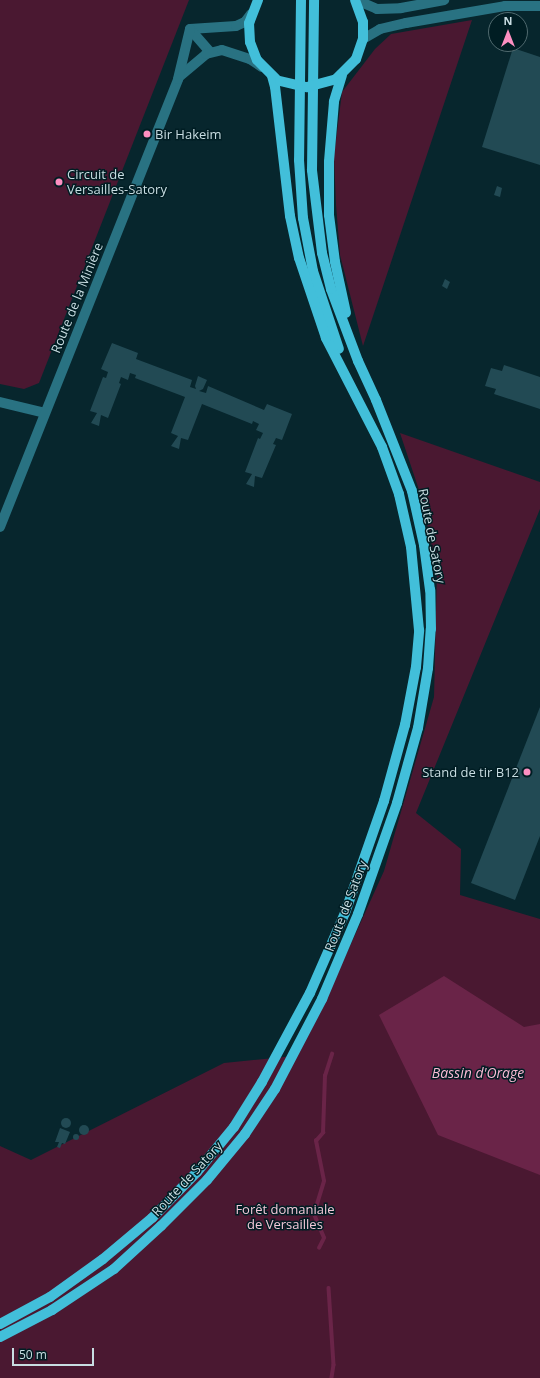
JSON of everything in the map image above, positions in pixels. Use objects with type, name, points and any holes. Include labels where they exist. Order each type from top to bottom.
[{"type":"main road","points":[[258,0],[251,14],[250,42],[262,67],[276,78],[307,87],[338,78],[356,59],[363,39],[362,18],[355,0]]},
{"type":"main road","points":[[301,0],[299,160],[303,218],[313,271],[352,384]]},
{"type":"main road","points":[[314,0],[312,170],[314,205],[331,289],[358,361]]},
{"type":"main road","points":[[276,78],[275,87],[290,216],[299,258],[326,338],[352,384]]},
{"type":"main road","points":[[338,78],[331,131],[330,215],[339,289],[358,361]]},
{"type":"main road","name":"Route de Satory","points":[[0,1337],[52,1310],[114,1269],[162,1226],[207,1180],[245,1134],[275,1089],[322,999],[358,914],[398,803],[418,728],[428,668],[431,629],[427,567],[412,491],[376,400],[358,361]]},
{"type":"main road","name":"Route de Satory","points":[[0,1324],[50,1297],[103,1259],[152,1218],[197,1172],[234,1127],[262,1082],[310,993],[345,913],[384,801],[405,725],[416,667],[419,630],[411,547],[399,494],[382,446],[352,384]]},
{"type":"street","points":[[355,0],[377,9],[401,8],[444,0]]},
{"type":"street","points":[[363,39],[380,29],[406,23],[505,6],[540,6]]},
{"type":"street","points":[[190,29],[236,26],[245,22],[251,14]]},
{"type":"street","points":[[190,29],[210,52]]},
{"type":"street","points":[[178,78],[190,29]]},
{"type":"street","points":[[178,78],[193,62],[210,52],[222,50],[235,53],[262,67]]},
{"type":"street","name":"Route de la Minière","points":[[0,527],[178,78]]},
{"type":"street","points":[[0,402],[45,413]]},
{"type":"green space","name":"Circuit de Versailles-Satory","points":[[0,0],[189,0],[39,383],[24,389],[0,384]]},
{"type":"green space","points":[[472,20],[363,346],[340,255],[334,156],[342,92],[375,49],[391,34]]},
{"type":"green space","name":"Forêt domaniale de Versailles","points":[[400,433],[540,482],[540,509],[416,813],[461,849],[460,895],[540,919],[540,1378],[0,1378],[0,1146],[31,1160],[224,1063],[294,1056],[345,957],[384,871],[434,697],[437,570],[421,496]]},
{"type":"water","name":"Bassin d'Orage","points":[[444,976],[524,1027],[540,1024],[540,1175],[438,1135],[379,1015]]},
{"type":"building","points":[[512,52],[525,52],[540,57],[540,165],[482,147]]},
{"type":"building","points":[[497,186],[502,188],[500,197],[494,195]]},
{"type":"building","points":[[445,279],[450,282],[447,289],[442,286]]},
{"type":"building","points":[[112,343],[138,353],[136,359],[192,380],[190,387],[196,389],[195,386],[198,376],[207,380],[203,389],[199,391],[206,393],[208,386],[264,410],[267,404],[292,414],[282,440],[276,438],[273,444],[276,445],[262,478],[255,476],[254,487],[246,484],[252,474],[245,472],[258,438],[260,439],[263,433],[256,430],[259,424],[253,421],[252,424],[202,404],[188,440],[181,438],[179,449],[171,446],[178,436],[171,433],[185,397],[135,378],[136,375],[130,373],[128,380],[121,377],[119,383],[121,384],[108,418],[101,415],[99,426],[91,423],[97,413],[90,411],[103,377],[106,378],[108,372],[101,369]]},
{"type":"building","points":[[504,365],[540,377],[540,409],[494,394],[496,389],[485,386],[491,368],[502,371]]},
{"type":"building","name":"Stand de tir B12","points":[[540,707],[540,836],[515,900],[471,883]]},
{"type":"building","points":[[64,1118],[68,1118],[70,1119],[70,1127],[64,1128],[61,1125],[61,1121]]},
{"type":"building","points":[[82,1125],[86,1125],[88,1126],[88,1134],[82,1135],[79,1132],[79,1128]]},
{"type":"building","points":[[60,1128],[70,1132],[65,1144],[62,1143],[60,1148],[57,1147],[59,1142],[55,1142]]},
{"type":"building","points":[[76,1134],[79,1137],[76,1140],[73,1137]]},
{"type":"waterway","points":[[319,1248],[324,1238],[314,1214],[324,1181],[316,1141],[323,1133],[325,1076],[332,1054]]},
{"type":"waterway","points":[[329,1288],[334,1365],[332,1378]]},
{"type":"place","name":"Bir Hakeim","points":[[147,134]]},
{"type":"place","name":"Circuit de Versailles-Satory","points":[[59,182]]},
{"type":"place","name":"Stand de tir B12","points":[[527,772]]}]
